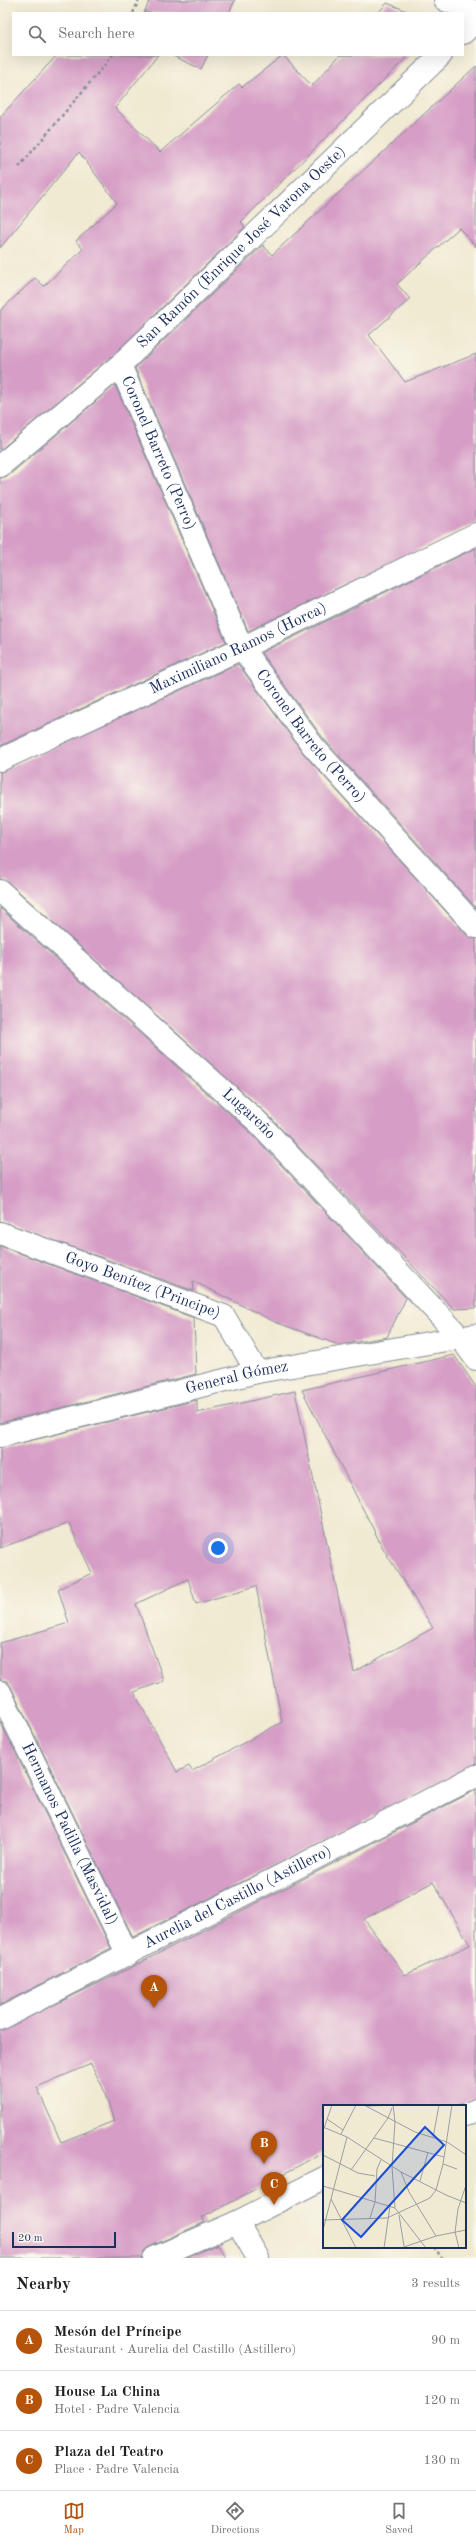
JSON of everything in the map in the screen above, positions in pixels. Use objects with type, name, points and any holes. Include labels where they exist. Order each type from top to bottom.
[{"type":"street","points":[[445,0],[476,12]]},
{"type":"street","points":[[464,33],[476,21]]},
{"type":"street","name":"San Ramón (Enrique José Varona Oeste)","points":[[0,466],[120,365],[440,56]]},
{"type":"street","name":"Coronel Barreto (Perro)","points":[[120,365],[242,648],[314,746],[476,927]]},
{"type":"street","name":"Maximiliano Ramos (Horca)","points":[[0,760],[242,648],[476,534]]},
{"type":"street","name":"Lugareño","points":[[0,892],[259,1122],[468,1336],[476,1359]]},
{"type":"street","name":"Goyo Benítez (Principe)","points":[[0,1233],[224,1316],[257,1372]]},
{"type":"street","name":"General Gómez","points":[[0,1436],[257,1372],[468,1336]]},
{"type":"street","name":"Hermanos Padilla (Masvidal)","points":[[0,1692],[128,1955]]},
{"type":"street","name":"Aurelia del Castillo (Astillero)","points":[[0,2019],[476,1776]]},
{"type":"street","points":[[466,2114],[476,2110]]},
{"type":"street","points":[[154,2258],[237,2222],[323,2179]]},
{"type":"street","points":[[237,2222],[258,2258]]},
{"type":"path","points":[[133,12],[139,0]]},
{"type":"path","points":[[19,167],[112,56]]},
{"type":"path","points":[[435,2248],[442,2258]]},
{"type":"building","points":[[150,0],[235,0],[229,12],[144,12]]},
{"type":"building","points":[[387,3],[410,12],[379,12]]},
{"type":"building","points":[[56,56],[157,56],[115,108],[160,152],[239,84],[242,87],[282,56],[284,56],[312,86],[339,56],[408,56],[241,222],[245,227],[112,356],[0,450],[0,311],[35,278],[44,286],[83,249],[76,241],[117,203],[79,152],[0,248],[0,117]]},
{"type":"building","points":[[173,56],[208,56],[201,69]]},
{"type":"building","points":[[476,66],[476,247],[459,228],[397,284],[410,299],[369,335],[405,382],[476,354],[476,522],[248,631],[135,368],[263,245],[272,255]]},
{"type":"building","points":[[115,385],[226,642],[0,746],[0,478],[8,476]]},
{"type":"building","points":[[476,548],[476,908],[323,738],[261,653]]},
{"type":"building","points":[[238,664],[304,754],[467,935],[476,939],[476,1308],[454,1309],[267,1114],[8,882],[0,879],[0,772]]},
{"type":"building","points":[[0,908],[250,1132],[406,1298],[387,1337],[339,1345],[275,1322],[193,1281],[194,1291],[0,1221]]},
{"type":"building","points":[[0,1246],[194,1318],[196,1374],[0,1423]]},
{"type":"building","points":[[454,1355],[476,1387],[476,1764],[133,1937],[11,1687],[7,1681],[0,1680],[0,1643],[69,1623],[58,1589],[92,1573],[69,1523],[0,1548],[0,1448],[197,1400],[197,1413],[295,1391],[354,1672],[433,1628],[384,1550],[302,1390]],"holes":[[[188,1579],[196,1604],[256,1586],[282,1722],[192,1771],[189,1766],[177,1772],[134,1692],[164,1681],[136,1604]]]},
{"type":"building","points":[[0,1721],[111,1948],[0,2005]]},
{"type":"building","points":[[476,1790],[476,2098],[459,2105],[323,2105],[323,2153],[202,2218],[205,2222],[149,2247],[144,2251],[142,2258],[0,2258],[0,2031],[134,1966]],"holes":[[[433,1882],[470,1945],[405,1975],[364,1919]],[[91,2064],[103,2088],[114,2121],[61,2142],[37,2087]]]},
{"type":"building","points":[[218,2244],[227,2258],[185,2258]]},
{"type":"place","name":"Mesón del Príncipe","points":[[154,2008]]},
{"type":"place","name":"House La China","points":[[264,2164]]},
{"type":"place","name":"Plaza del Teatro","points":[[274,2205]]}]
